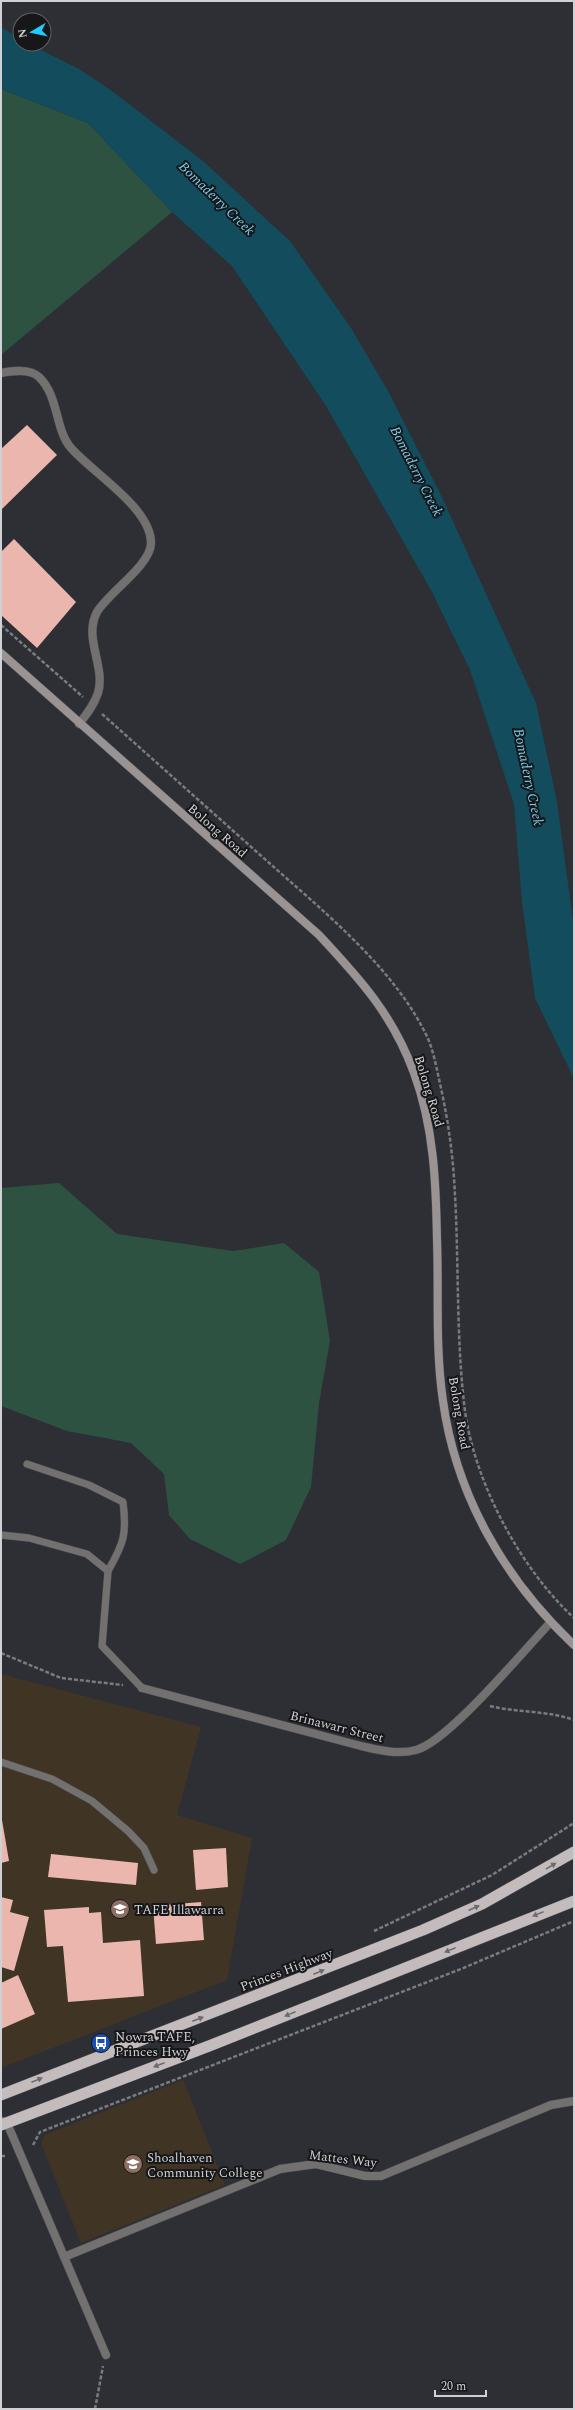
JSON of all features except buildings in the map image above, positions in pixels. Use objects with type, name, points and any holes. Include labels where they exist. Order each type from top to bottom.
[{"type":"highway","name":"Princes Highway","points":[[1,2095],[422,1930],[482,1904],[574,1852]]},
{"type":"highway","points":[[3,2123],[216,2043],[574,1901]]},
{"type":"main road","name":"Bolong Road","points":[[1,653],[79,724],[319,935],[363,982],[400,1042],[415,1074],[428,1120],[435,1166],[438,1342],[443,1399],[448,1433],[467,1491],[477,1514],[524,1593],[550,1623],[574,1645]]},
{"type":"street","points":[[1,373],[18,370],[37,376],[48,387],[68,444],[86,465],[122,494],[146,522],[151,544],[145,558],[97,612],[92,633],[98,692],[92,705],[79,724]]},
{"type":"street","name":"Brinawarr Street","points":[[142,1688],[361,1746],[389,1752],[416,1750],[444,1734],[550,1623]]},
{"type":"street","name":"Mattes Way","points":[[64,2257],[280,2169],[316,2164],[365,2176],[381,2176],[551,2105],[574,2102]]},
{"type":"street","points":[[3,2123],[64,2257],[106,2355]]},
{"type":"lane","points":[[27,1464],[89,1485],[123,1502],[126,1526],[119,1552],[108,1571],[102,1646],[142,1688]]},
{"type":"lane","points":[[1,1535],[29,1538],[87,1554],[108,1571]]},
{"type":"lane","points":[[1,1762],[52,1779],[92,1801],[128,1831],[144,1848],[154,1870]]},
{"type":"path","points":[[1,625],[343,929],[394,986],[415,1015],[428,1038],[436,1061],[453,1147],[459,1330],[465,1412],[477,1461],[501,1518],[524,1558],[541,1581],[574,1618]]},
{"type":"path","points":[[1,1653],[61,1678],[142,1688]]},
{"type":"path","points":[[476,1701],[502,1709],[544,1712],[574,1720]]},
{"type":"path","points":[[374,1931],[492,1875],[574,1823]]},
{"type":"path","points":[[33,2145],[40,2132],[461,1969],[574,1921]]},
{"type":"path","points":[[95,2409],[106,2355]]},
{"type":"shaded area","name":"TAFE Illawarra","points":[[1,1674],[201,1727],[177,1815],[252,1838],[227,1980],[1,2068]]},
{"type":"shaded area","name":"Shoalhaven Community College","points":[[183,2080],[225,2185],[81,2243],[41,2143],[45,2135]]},
{"type":"green space","points":[[1,89],[88,123],[172,212],[1,355]]},
{"type":"green space","points":[[59,1183],[117,1234],[233,1251],[284,1243],[319,1272],[330,1341],[319,1403],[311,1487],[286,1540],[240,1564],[190,1539],[169,1515],[164,1474],[131,1443],[67,1431],[1,1406],[1,1188]]},
{"type":"water","name":"Bomaderry Creek","points":[[1,27],[12,34],[12,52],[45,52],[79,69],[112,91],[203,161],[290,241],[351,328],[388,391],[440,493],[536,703],[557,802],[574,928],[574,1079],[535,998],[522,902],[514,804],[470,670],[432,592],[326,406],[232,266],[172,212],[88,123],[1,89]]},
{"type":"place","name":"TAFE Illawarra","points":[[120,1909]]},
{"type":"place","name":"Nowra TAFE, Princes Hwy","points":[[101,2043]]},
{"type":"place","name":"Shoalhaven Community College","points":[[133,2164]]}]
